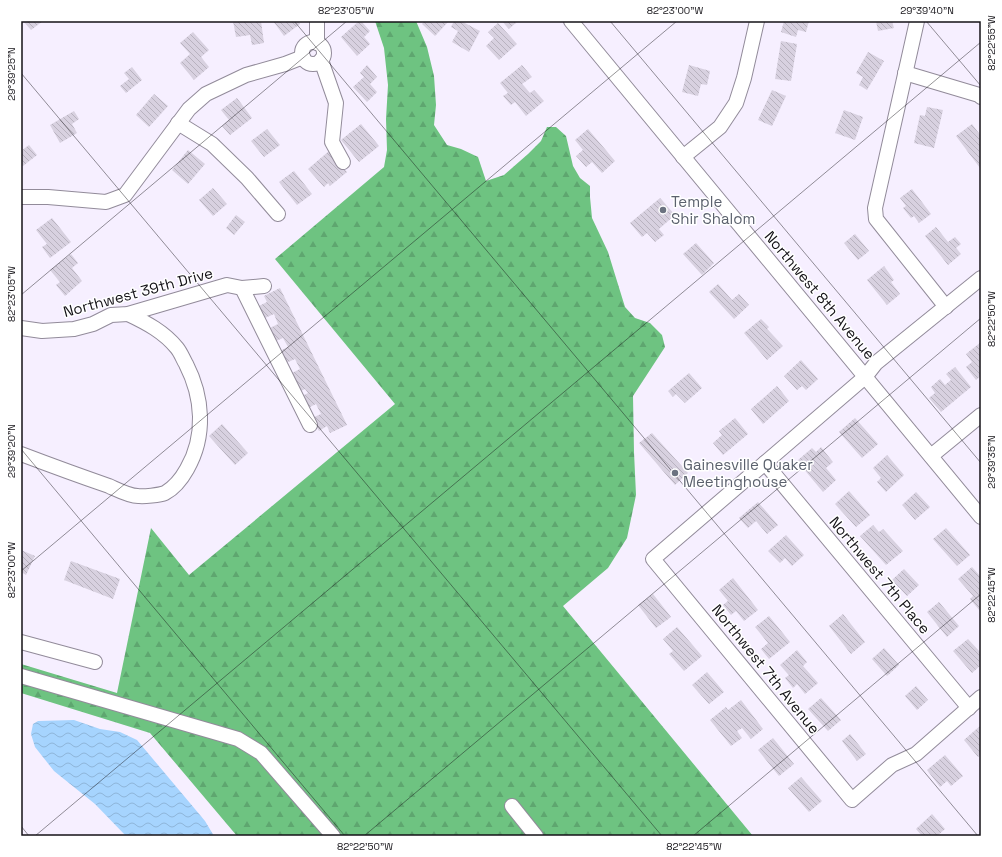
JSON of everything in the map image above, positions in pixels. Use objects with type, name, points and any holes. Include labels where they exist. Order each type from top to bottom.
[{"type":"street","points":[[317,21],[317,43]]},
{"type":"street","name":"Northwest 8th Avenue","points":[[571,21],[981,517]]},
{"type":"street","points":[[684,157],[720,127],[736,103],[744,78],[757,21]]},
{"type":"street","points":[[917,21],[875,208],[876,220],[946,307]]},
{"type":"street","points":[[313,42],[317,43],[323,49],[324,53],[318,63],[309,63],[303,57],[303,49],[306,45],[313,42]]},
{"type":"street","points":[[21,197],[48,197],[106,202],[125,195],[189,109],[206,94],[246,76],[303,57]]},
{"type":"street","points":[[321,60],[336,103],[332,142],[342,162]]},
{"type":"street","points":[[905,73],[979,95],[981,97]]},
{"type":"street","points":[[178,123],[212,144],[247,178],[278,214]]},
{"type":"street","points":[[765,463],[865,377],[876,363],[981,278]]},
{"type":"street","name":"Northwest 39th Drive","points":[[21,328],[42,331],[74,329],[93,324],[111,315],[128,314],[227,285],[242,288],[264,286]]},
{"type":"street","points":[[242,288],[310,425]]},
{"type":"street","points":[[21,454],[137,497],[164,493],[175,485],[184,475],[193,459],[199,441],[199,402],[192,375],[178,349],[166,336],[148,324],[128,314]]},
{"type":"street","points":[[931,456],[981,415]]},
{"type":"street","name":"Northwest 7th Avenue","points":[[765,463],[653,559],[852,800],[892,765],[916,754],[969,708]]},
{"type":"street","name":"Northwest 7th Place","points":[[765,463],[969,708]]},
{"type":"street","points":[[21,642],[95,662]]},
{"type":"street","points":[[21,676],[238,739],[261,753],[334,836]]},
{"type":"street","points":[[969,708],[981,697]]},
{"type":"street","points":[[512,806],[536,836]]},
{"type":"green space","points":[[375,21],[416,21],[427,47],[434,76],[436,105],[434,125],[447,145],[461,149],[478,157],[486,181],[504,175],[528,154],[541,141],[547,127],[556,127],[566,136],[573,166],[580,178],[590,186],[592,218],[608,252],[625,307],[635,318],[650,323],[662,335],[665,347],[633,396],[636,495],[627,538],[608,568],[563,606],[753,836],[237,836],[150,733],[21,693],[21,664],[117,693],[151,528],[189,575],[395,404],[275,259],[384,167],[387,150],[386,119],[388,85],[384,48]]},
{"type":"water","points":[[74,720],[100,729],[120,732],[137,740],[205,821],[214,836],[126,836],[95,804],[54,771],[35,747],[31,734],[33,724],[38,721]]},
{"type":"building","points":[[23,21],[43,21],[31,30]]},
{"type":"building","points":[[233,21],[261,21],[264,43],[252,45],[250,35],[236,37]]},
{"type":"building","points":[[273,21],[297,21],[300,24],[284,36]]},
{"type":"building","points":[[359,21],[361,21],[370,31],[364,37],[370,44],[357,56],[341,37]]},
{"type":"building","points":[[424,21],[449,21],[435,36],[422,24]]},
{"type":"building","points":[[454,21],[461,21],[480,31],[469,52],[452,42],[458,31],[451,27]]},
{"type":"building","points":[[502,21],[518,21],[509,29]]},
{"type":"building","points":[[784,21],[809,21],[806,32],[798,30],[796,37],[781,32]]},
{"type":"building","points":[[876,21],[892,21],[894,28],[878,31]]},
{"type":"building","points":[[498,23],[517,44],[499,60],[486,46],[494,38],[488,32]]},
{"type":"building","points":[[193,32],[209,50],[201,57],[209,67],[194,80],[180,63],[190,54],[180,43]]},
{"type":"building","points":[[781,41],[797,44],[791,81],[775,79]]},
{"type":"building","points":[[868,52],[884,61],[867,90],[859,85],[863,77],[856,73]]},
{"type":"building","points":[[367,65],[377,77],[370,84],[377,92],[367,102],[353,87],[364,77],[360,73]]},
{"type":"building","points":[[522,65],[532,77],[522,84],[530,93],[534,90],[544,101],[526,116],[515,102],[511,105],[503,96],[508,93],[500,83]]},
{"type":"building","points":[[689,65],[710,71],[707,85],[701,84],[698,96],[682,92]]},
{"type":"building","points":[[132,67],[142,80],[126,93],[120,86],[129,79],[124,73]]},
{"type":"building","points":[[772,90],[786,96],[772,126],[758,120]]},
{"type":"building","points":[[154,94],[168,106],[149,127],[136,115]]},
{"type":"building","points":[[237,98],[252,118],[230,135],[222,126],[229,120],[221,110]]},
{"type":"building","points":[[927,107],[943,110],[934,148],[914,143],[920,115],[925,116]]},
{"type":"building","points":[[844,110],[863,117],[855,140],[835,133]]},
{"type":"building","points":[[74,111],[79,119],[72,124],[77,133],[60,143],[50,125]]},
{"type":"building","points":[[361,124],[379,146],[359,162],[341,140]]},
{"type":"building","points":[[972,124],[981,136],[981,168],[956,136]]},
{"type":"building","points":[[267,129],[280,145],[264,157],[251,141]]},
{"type":"building","points":[[588,129],[615,161],[602,173],[592,162],[586,167],[576,156],[583,150],[575,140]]},
{"type":"building","points":[[29,145],[37,155],[23,166],[21,165],[21,151]]},
{"type":"building","points":[[188,150],[205,164],[188,184],[172,170]]},
{"type":"building","points":[[329,151],[347,172],[330,186],[328,183],[324,187],[308,169]]},
{"type":"building","points":[[294,171],[312,194],[297,205],[279,182]]},
{"type":"building","points":[[213,188],[227,204],[213,216],[199,200]]},
{"type":"building","points":[[912,189],[931,214],[919,223],[914,216],[911,218],[903,208],[906,206],[900,198]]},
{"type":"building","points":[[660,198],[675,215],[659,229],[664,235],[655,242],[647,233],[642,237],[630,223]]},
{"type":"building","points":[[236,215],[245,222],[234,235],[226,228]]},
{"type":"building","points":[[52,218],[71,242],[50,258],[42,247],[47,244],[36,230]]},
{"type":"building","points":[[936,227],[948,242],[955,237],[961,244],[956,248],[961,254],[948,265],[925,236]]},
{"type":"building","points":[[855,234],[869,251],[858,260],[844,243]]},
{"type":"building","points":[[696,243],[714,263],[702,275],[683,254]]},
{"type":"building","points":[[71,254],[78,263],[72,268],[82,281],[65,296],[56,285],[60,282],[50,270]]},
{"type":"building","points":[[884,266],[894,280],[891,282],[900,294],[887,305],[867,280]]},
{"type":"building","points":[[718,284],[732,300],[739,294],[749,305],[734,319],[709,292]]},
{"type":"building","points":[[280,288],[347,425],[330,433],[327,426],[319,431],[312,418],[321,414],[316,404],[308,408],[302,396],[308,393],[305,389],[301,391],[292,373],[300,369],[295,359],[286,363],[280,351],[288,347],[283,338],[276,341],[270,328],[278,324],[274,314],[265,318],[259,306],[267,302],[264,296]]},
{"type":"building","points":[[761,319],[769,327],[767,329],[783,346],[767,360],[744,333]]},
{"type":"building","points":[[981,342],[981,376],[976,380],[966,367],[972,362],[966,354]]},
{"type":"building","points":[[801,360],[818,379],[806,390],[802,386],[797,390],[784,376]]},
{"type":"building","points":[[955,367],[971,387],[941,412],[929,398],[935,393],[931,387],[940,379],[945,385],[951,380],[946,374]]},
{"type":"building","points":[[689,373],[702,388],[685,403],[676,394],[673,397],[668,391]]},
{"type":"building","points":[[777,386],[789,401],[763,424],[751,409]]},
{"type":"building","points":[[735,418],[748,434],[723,455],[713,443],[722,435],[719,431]]},
{"type":"building","points":[[855,418],[878,444],[862,458],[839,432]]},
{"type":"building","points":[[222,424],[248,453],[235,465],[209,436]]},
{"type":"building","points":[[652,433],[688,473],[675,485],[639,443]]},
{"type":"building","points":[[821,447],[833,462],[826,468],[836,480],[823,492],[797,461],[812,448],[816,452]]},
{"type":"building","points":[[887,455],[904,475],[886,492],[877,482],[881,478],[873,468]]},
{"type":"building","points":[[849,491],[870,515],[856,527],[835,504]]},
{"type":"building","points":[[916,492],[930,507],[915,520],[902,505]]},
{"type":"building","points":[[758,502],[778,525],[767,534],[756,521],[748,528],[739,518]]},
{"type":"building","points":[[873,525],[879,532],[883,529],[903,551],[886,565],[860,536]]},
{"type":"building","points":[[946,528],[970,555],[957,566],[933,539]]},
{"type":"building","points":[[786,535],[804,555],[792,566],[785,558],[780,563],[768,551]]},
{"type":"building","points":[[21,550],[35,556],[26,575],[21,572]]},
{"type":"building","points":[[71,561],[120,579],[113,599],[64,580]]},
{"type":"building","points":[[972,567],[981,576],[980,611],[970,599],[973,596],[958,579]]},
{"type":"building","points":[[904,569],[919,585],[907,596],[892,580]]},
{"type":"building","points":[[733,578],[758,610],[744,621],[736,611],[731,615],[723,605],[728,601],[719,590]]},
{"type":"building","points":[[653,594],[671,617],[656,628],[638,605]]},
{"type":"building","points":[[939,602],[959,626],[947,637],[927,612]]},
{"type":"building","points":[[843,614],[865,642],[851,654],[829,626]]},
{"type":"building","points":[[769,616],[790,642],[769,659],[761,649],[768,643],[755,627]]},
{"type":"building","points":[[677,627],[702,656],[684,671],[669,654],[673,651],[663,639]]},
{"type":"building","points":[[968,639],[981,653],[981,665],[972,673],[953,651]]},
{"type":"building","points":[[884,648],[899,665],[887,676],[872,659]]},
{"type":"building","points":[[797,650],[807,662],[803,666],[818,683],[805,694],[797,684],[793,688],[785,678],[789,675],[780,665]]},
{"type":"building","points":[[707,672],[724,692],[709,704],[692,685]]},
{"type":"building","points":[[916,686],[928,700],[917,710],[905,696]]},
{"type":"building","points":[[821,698],[841,720],[828,731],[808,709]]},
{"type":"building","points":[[741,700],[763,729],[751,739],[742,728],[737,731],[742,738],[731,746],[710,720],[726,707],[728,710]]},
{"type":"building","points":[[981,725],[981,754],[978,757],[964,740]]},
{"type":"building","points":[[850,734],[866,754],[857,761],[842,741]]},
{"type":"building","points":[[773,738],[794,764],[779,776],[758,750]]},
{"type":"building","points":[[945,755],[963,776],[951,786],[947,781],[940,787],[927,770]]},
{"type":"building","points":[[801,777],[822,801],[809,812],[788,788]]},
{"type":"building","points":[[932,814],[945,829],[937,836],[922,836],[916,829]]},
{"type":"place","name":"Temple Shir Shalom","points":[[663,210]]},
{"type":"place","name":"Gainesville Quaker Meetinghouse","points":[[675,473]]}]
